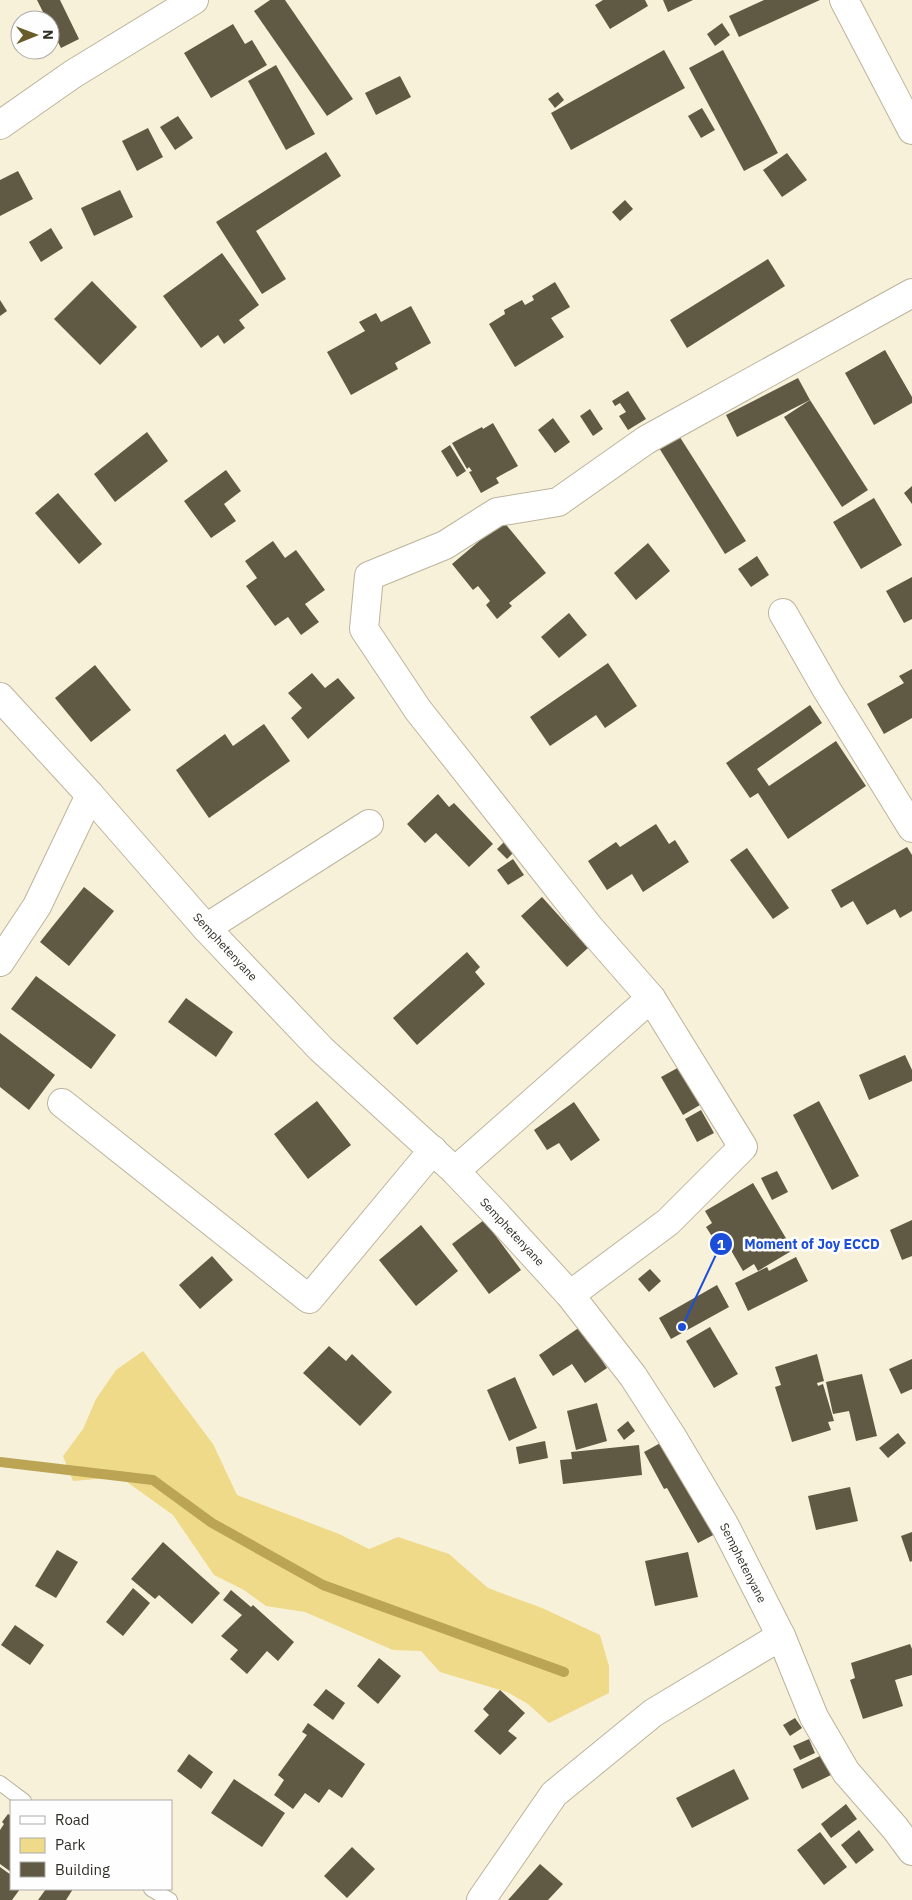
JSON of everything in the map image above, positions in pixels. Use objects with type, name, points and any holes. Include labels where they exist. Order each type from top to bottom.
[{"type":"street","points":[[0,124],[73,74],[194,0]]},
{"type":"street","points":[[844,0],[912,130]]},
{"type":"street","points":[[570,1295],[668,1222],[743,1147],[651,998],[583,920],[412,702],[364,629],[369,576],[445,544],[496,512],[558,502],[646,440],[912,292]]},
{"type":"street","points":[[783,613],[827,690],[912,828]]},
{"type":"street","name":"Semphetenyane","points":[[0,697],[90,795],[206,928],[321,1049],[455,1171],[570,1295],[633,1376],[671,1435],[725,1526],[781,1636],[814,1717],[846,1772],[896,1828],[912,1851]]},
{"type":"street","points":[[0,962],[37,906],[90,795]]},
{"type":"street","points":[[206,928],[369,824]]},
{"type":"street","points":[[455,1171],[651,998]]},
{"type":"street","points":[[62,1103],[309,1299],[433,1150]]},
{"type":"street","points":[[481,1900],[554,1794],[652,1713],[781,1636]]},
{"type":"lane","points":[[0,1783],[23,1800]]},
{"type":"lane","points":[[153,1890],[170,1900]]},
{"type":"green space","points":[[143,1351],[213,1444],[237,1495],[339,1534],[369,1549],[398,1537],[449,1554],[488,1588],[542,1608],[600,1635],[609,1666],[609,1693],[549,1723],[528,1704],[507,1692],[440,1672],[421,1651],[393,1650],[305,1612],[266,1606],[244,1590],[214,1575],[173,1515],[120,1477],[73,1481],[63,1456],[83,1429],[96,1399],[116,1370]]},
{"type":"building","points":[[37,0],[60,0],[79,39],[61,48],[60,10],[42,10]]},
{"type":"building","points":[[270,0],[285,0],[353,99],[327,116],[254,11]]},
{"type":"building","points":[[603,0],[645,0],[648,6],[610,29],[595,5]]},
{"type":"building","points":[[663,0],[693,0],[668,12]]},
{"type":"building","points":[[764,0],[820,0],[739,37],[729,16]]},
{"type":"building","points":[[722,23],[730,35],[715,46],[707,34]]},
{"type":"building","points":[[233,24],[245,44],[252,40],[267,65],[211,98],[184,53]]},
{"type":"building","points":[[664,50],[685,88],[571,150],[551,113]]},
{"type":"building","points":[[723,50],[778,153],[744,171],[689,68]]},
{"type":"building","points":[[276,65],[315,134],[286,150],[248,81]]},
{"type":"building","points":[[400,76],[411,97],[376,115],[365,93]]},
{"type":"building","points":[[558,92],[564,100],[555,108],[548,99]]},
{"type":"building","points":[[702,108],[715,130],[701,138],[688,116]]},
{"type":"building","points":[[178,116],[193,138],[175,150],[160,127]]},
{"type":"building","points":[[148,128],[163,157],[137,171],[122,141]]},
{"type":"building","points":[[326,152],[341,176],[256,231],[286,279],[262,294],[216,222]]},
{"type":"building","points":[[787,153],[807,180],[782,197],[763,170]]},
{"type":"building","points":[[18,171],[33,199],[0,216],[0,180]]},
{"type":"building","points":[[120,190],[133,217],[94,236],[81,208]]},
{"type":"building","points":[[625,200],[633,209],[620,221],[612,212]]},
{"type":"building","points":[[51,228],[63,248],[41,262],[29,242]]},
{"type":"building","points":[[222,253],[259,305],[239,320],[245,328],[224,344],[218,335],[201,348],[163,296]]},
{"type":"building","points":[[768,259],[785,286],[687,348],[670,320]]},
{"type":"building","points":[[92,281],[137,327],[100,365],[54,319]]},
{"type":"building","points":[[555,282],[570,307],[551,318],[564,337],[515,367],[489,324],[505,314],[504,310],[522,300],[525,305],[534,300],[532,296]]},
{"type":"building","points":[[0,300],[7,311],[0,316]]},
{"type":"building","points":[[411,306],[431,343],[395,363],[398,369],[351,395],[327,352],[365,331],[359,322],[376,313],[381,322]]},
{"type":"building","points":[[885,350],[912,397],[912,403],[874,425],[845,373]]},
{"type":"building","points":[[798,378],[810,400],[737,437],[726,415]]},
{"type":"building","points":[[628,391],[646,419],[628,430],[619,416],[626,412],[620,403],[615,406],[612,401]]},
{"type":"building","points":[[810,400],[868,490],[842,507],[784,417]]},
{"type":"building","points":[[590,409],[603,429],[593,436],[580,416]]},
{"type":"building","points":[[553,418],[570,442],[555,453],[538,430]]},
{"type":"building","points":[[493,423],[518,466],[496,478],[499,483],[481,493],[469,472],[472,471],[469,467],[467,469],[452,443]]},
{"type":"building","points":[[676,431],[746,541],[725,554],[656,443]]},
{"type":"building","points":[[147,432],[168,461],[115,502],[94,474]]},
{"type":"building","points":[[450,445],[466,471],[457,477],[441,451]]},
{"type":"building","points":[[226,470],[241,491],[224,504],[236,521],[211,538],[184,501]]},
{"type":"building","points":[[912,486],[912,504],[904,493]]},
{"type":"building","points":[[58,493],[102,544],[79,564],[35,513]]},
{"type":"building","points":[[874,498],[902,545],[861,569],[833,522]]},
{"type":"building","points":[[503,521],[546,573],[509,603],[512,606],[497,619],[486,605],[490,601],[478,586],[473,590],[452,564]]},
{"type":"building","points":[[273,541],[285,558],[296,550],[325,590],[305,604],[319,622],[301,635],[288,617],[275,626],[246,586],[257,578],[245,561]]},
{"type":"building","points":[[648,543],[670,571],[636,600],[614,573]]},
{"type":"building","points":[[757,556],[769,575],[751,587],[738,569]]},
{"type":"building","points":[[912,577],[912,619],[904,623],[886,591]]},
{"type":"building","points":[[569,613],[587,635],[559,658],[541,637]]},
{"type":"building","points":[[608,663],[637,706],[605,728],[596,715],[550,746],[530,717]]},
{"type":"building","points":[[95,665],[131,710],[91,742],[55,698]]},
{"type":"building","points":[[912,669],[912,718],[884,734],[867,704],[904,683],[899,676]]},
{"type":"building","points":[[312,673],[325,688],[338,678],[355,698],[308,739],[291,718],[302,708],[288,693]]},
{"type":"building","points":[[810,705],[822,723],[757,769],[769,786],[836,741],[866,786],[788,839],[758,793],[750,798],[726,763]]},
{"type":"building","points":[[264,724],[290,761],[209,818],[176,770],[225,734],[233,746]]},
{"type":"building","points":[[438,794],[449,807],[454,803],[493,844],[469,867],[436,833],[425,843],[407,824]]},
{"type":"building","points":[[656,824],[669,844],[675,840],[689,862],[643,892],[632,874],[607,890],[588,861],[616,842],[620,847]]},
{"type":"building","points":[[506,840],[515,851],[507,859],[497,849]]},
{"type":"building","points":[[907,847],[912,855],[912,911],[900,918],[895,909],[867,925],[853,901],[841,908],[831,890]]},
{"type":"building","points":[[747,848],[789,908],[773,919],[730,860]]},
{"type":"building","points":[[513,859],[524,875],[508,885],[497,870]]},
{"type":"building","points":[[84,887],[114,911],[69,966],[40,942]]},
{"type":"building","points":[[542,897],[588,948],[567,967],[521,916]]},
{"type":"building","points":[[467,952],[480,967],[475,972],[485,984],[417,1045],[393,1018]]},
{"type":"building","points":[[36,976],[116,1035],[91,1069],[11,1009]]},
{"type":"building","points":[[186,998],[233,1032],[216,1057],[168,1022]]},
{"type":"building","points":[[0,1033],[55,1075],[29,1110],[0,1087]]},
{"type":"building","points":[[905,1055],[912,1070],[912,1081],[869,1100],[859,1075]]},
{"type":"building","points":[[683,1065],[705,1102],[683,1115],[661,1077]]},
{"type":"building","points":[[317,1101],[351,1145],[308,1179],[274,1134]]},
{"type":"building","points":[[819,1101],[859,1176],[832,1190],[793,1115]]},
{"type":"building","points":[[574,1102],[600,1140],[571,1161],[559,1143],[547,1150],[534,1130]]},
{"type":"building","points":[[701,1110],[714,1133],[697,1142],[685,1119]]},
{"type":"building","points":[[777,1171],[788,1192],[772,1200],[761,1178]]},
{"type":"building","points":[[753,1183],[793,1250],[758,1271],[754,1264],[743,1271],[721,1233],[713,1238],[706,1227],[712,1223],[705,1211]]},
{"type":"building","points":[[484,1220],[521,1270],[489,1294],[452,1244]]},
{"type":"building","points":[[912,1220],[912,1256],[902,1260],[890,1230]]},
{"type":"building","points":[[421,1225],[458,1271],[416,1306],[379,1260]]},
{"type":"building","points":[[212,1256],[233,1280],[200,1309],[179,1285]]},
{"type":"building","points":[[796,1257],[808,1281],[748,1311],[735,1283],[767,1267],[769,1271]]},
{"type":"building","points":[[650,1269],[661,1281],[649,1292],[638,1279]]},
{"type":"building","points":[[717,1285],[729,1307],[671,1339],[659,1318]]},
{"type":"building","points":[[580,1327],[607,1368],[585,1383],[572,1364],[553,1376],[539,1355]]},
{"type":"building","points":[[710,1327],[738,1374],[714,1388],[686,1341]]},
{"type":"building","points":[[329,1346],[346,1361],[352,1354],[392,1392],[360,1426],[303,1373]]},
{"type":"building","points":[[817,1354],[824,1381],[817,1383],[818,1386],[823,1384],[834,1421],[828,1422],[831,1430],[792,1442],[775,1387],[781,1385],[775,1367]]},
{"type":"building","points":[[912,1359],[912,1389],[901,1394],[889,1369]]},
{"type":"building","points":[[862,1374],[877,1436],[856,1441],[849,1411],[833,1414],[826,1382]]},
{"type":"building","points":[[515,1377],[537,1428],[509,1441],[487,1390]]},
{"type":"building","points":[[597,1403],[607,1441],[576,1450],[567,1411]]},
{"type":"building","points":[[628,1421],[635,1431],[624,1440],[617,1430]]},
{"type":"building","points":[[898,1433],[906,1443],[888,1458],[879,1448]]},
{"type":"building","points":[[545,1441],[548,1458],[519,1464],[516,1447]]},
{"type":"building","points":[[664,1441],[719,1532],[698,1543],[667,1488],[664,1489],[644,1452]]},
{"type":"building","points":[[639,1445],[642,1475],[563,1484],[560,1460],[572,1459],[571,1452]]},
{"type":"building","points":[[850,1487],[858,1521],[816,1530],[808,1496]]},
{"type":"building","points":[[912,1532],[912,1561],[910,1562],[901,1536]]},
{"type":"building","points":[[163,1542],[220,1593],[192,1624],[159,1595],[155,1599],[131,1579]]},
{"type":"building","points":[[57,1550],[78,1562],[56,1598],[35,1586]]},
{"type":"building","points":[[688,1552],[698,1597],[655,1606],[645,1561]]},
{"type":"building","points":[[133,1588],[150,1603],[123,1636],[106,1622]]},
{"type":"building","points":[[231,1590],[251,1607],[253,1605],[294,1642],[278,1661],[267,1651],[247,1674],[230,1659],[238,1650],[221,1636],[242,1615],[223,1600]]},
{"type":"building","points":[[15,1625],[44,1645],[30,1665],[1,1645]]},
{"type":"building","points":[[910,1644],[912,1649],[912,1675],[895,1680],[903,1706],[863,1719],[850,1680],[855,1678],[851,1663]]},
{"type":"building","points":[[379,1658],[401,1676],[378,1704],[357,1686]]},
{"type":"building","points":[[326,1689],[345,1703],[333,1720],[313,1705]]},
{"type":"building","points":[[500,1690],[525,1713],[508,1731],[517,1738],[500,1755],[474,1731],[489,1715],[483,1709]]},
{"type":"building","points":[[795,1718],[802,1728],[790,1736],[783,1725]]},
{"type":"building","points":[[308,1723],[365,1764],[342,1798],[329,1789],[319,1803],[305,1793],[293,1809],[274,1795],[284,1780],[278,1775],[307,1735],[302,1732]]},
{"type":"building","points":[[809,1739],[815,1753],[800,1760],[793,1746]]},
{"type":"building","points":[[189,1754],[213,1772],[201,1789],[177,1771]]},
{"type":"building","points":[[822,1755],[831,1775],[802,1789],[793,1769]]},
{"type":"building","points":[[734,1769],[749,1799],[692,1828],[676,1798]]},
{"type":"building","points":[[234,1779],[285,1813],[262,1847],[211,1813]]},
{"type":"building","points":[[846,1804],[857,1819],[831,1838],[821,1824]]},
{"type":"building","points":[[8,1814],[10,1815],[10,1871],[0,1864],[0,1830],[4,1824],[2,1822]]},
{"type":"building","points":[[859,1830],[874,1850],[856,1864],[841,1845]]},
{"type":"building","points":[[820,1832],[847,1867],[824,1885],[797,1850]]},
{"type":"building","points":[[352,1847],[375,1869],[347,1898],[324,1876]]},
{"type":"building","points":[[540,1864],[563,1884],[548,1900],[508,1900]]},
{"type":"building","points":[[0,1867],[10,1874],[10,1890],[19,1890],[12,1900],[0,1900]]},
{"type":"building","points":[[45,1890],[72,1890],[66,1900],[38,1900]]},
{"type":"waterway","points":[[0,1462],[153,1480],[212,1523],[323,1585],[564,1672]]},
{"type":"place","name":"Moment of Joy ECCD","points":[[682,1327]]}]
